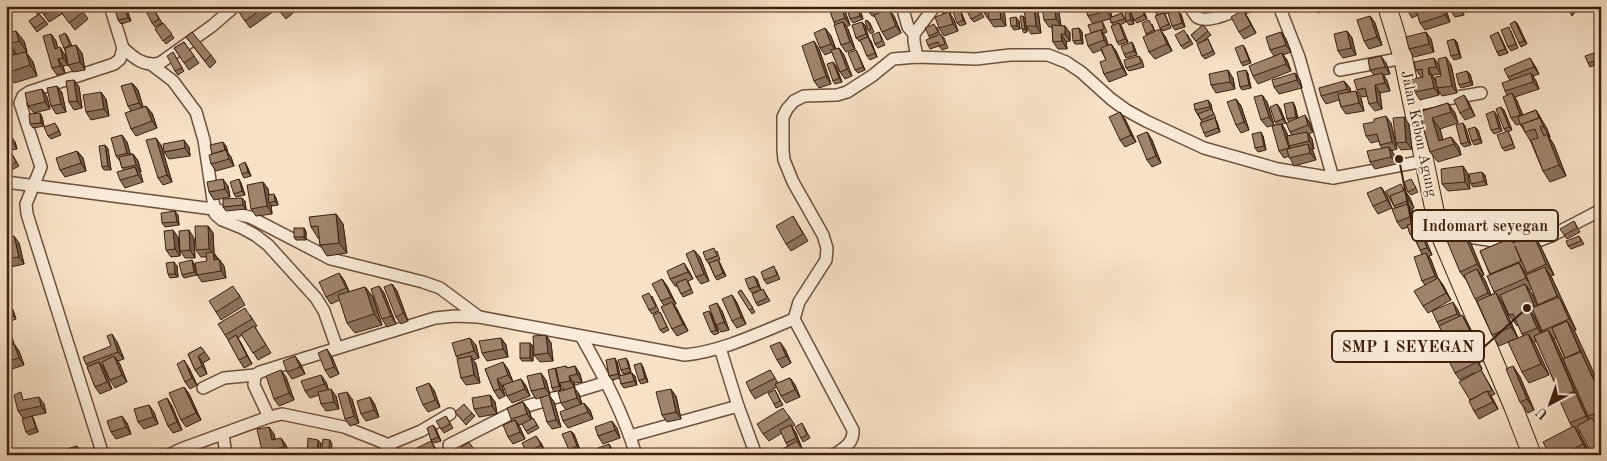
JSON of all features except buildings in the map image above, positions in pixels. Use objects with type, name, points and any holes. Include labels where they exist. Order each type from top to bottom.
[{"type":"main road","name":"Jalan Kebon Agung","points":[[1387,6],[1403,58],[1439,232],[1532,455]]},
{"type":"street","points":[[110,6],[123,48],[130,55],[152,65],[173,81],[196,112],[204,140],[213,209],[217,217],[249,231],[268,245],[316,298],[324,311],[337,348]]},
{"type":"street","points":[[152,65],[160,63],[212,26],[234,6]]},
{"type":"street","points":[[902,6],[908,27],[914,34]]},
{"type":"street","points":[[917,57],[914,34],[934,6]]},
{"type":"street","points":[[1190,6],[1196,16],[1203,20],[1212,19],[1248,6]]},
{"type":"street","points":[[1279,6],[1299,57],[1333,178]]},
{"type":"street","points":[[104,455],[27,214],[26,204],[41,167],[20,103],[23,96],[29,92],[114,64],[120,59],[123,48]]},
{"type":"street","points":[[834,455],[851,442],[854,436],[853,430],[794,318],[799,302],[826,260],[827,248],[823,235],[793,182],[784,160],[784,117],[786,109],[794,101],[804,96],[837,95],[847,92],[872,76],[893,59],[917,57],[976,59],[1048,55],[1066,62],[1081,72],[1111,99],[1146,121],[1204,148],[1278,169],[1333,178],[1424,161]]},
{"type":"street","points":[[1340,70],[1403,58]]},
{"type":"street","points":[[1412,105],[1481,93]]},
{"type":"street","points":[[6,182],[213,209],[250,217],[331,259],[440,288],[479,317]]},
{"type":"street","points":[[1439,232],[1512,244],[1532,244],[1601,210]]},
{"type":"street","points":[[203,388],[224,378],[255,375],[435,318],[455,316],[479,317],[685,355],[720,348],[794,318]]},
{"type":"street","points":[[581,336],[607,382],[636,455]]},
{"type":"street","points":[[720,348],[756,455]]},
{"type":"street","points":[[255,375],[254,385],[268,417]]},
{"type":"street","points":[[449,445],[524,407],[607,382]]},
{"type":"street","points":[[630,436],[738,406]]},
{"type":"street","points":[[169,455],[268,417],[282,414],[322,422],[364,434],[387,445],[395,455]]},
{"type":"street","points":[[387,445],[422,431],[450,414]]},
{"type":"street","points":[[223,434],[226,455]]},
{"type":"place","name":"Indomart seyegan","points":[[1399,159]]},
{"type":"place","name":"SMP 1 SEYEGAN","points":[[1527,308]]}]
